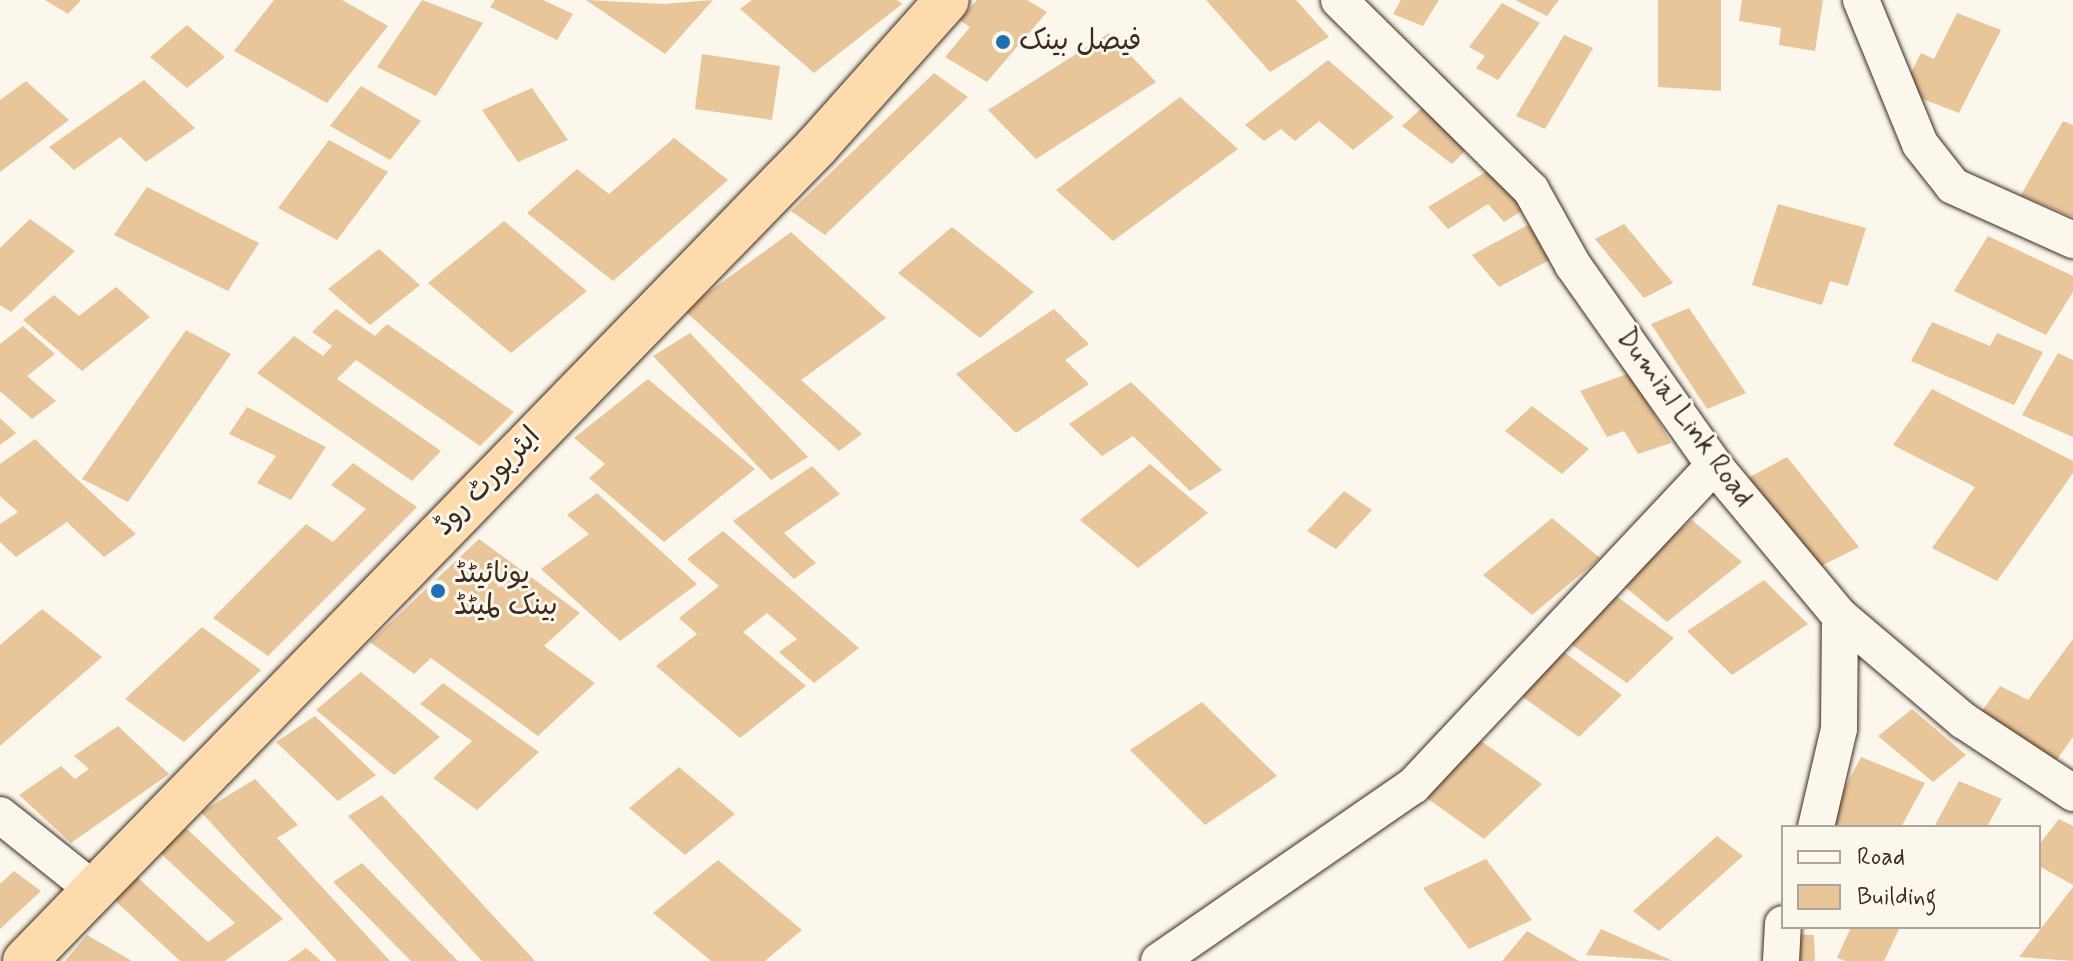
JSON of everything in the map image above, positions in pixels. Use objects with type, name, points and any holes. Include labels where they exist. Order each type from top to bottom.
[{"type":"highway","name":"ایئرپورٹ روڈ","points":[[25,961],[817,146],[947,0]]},
{"type":"street","name":"Dumial Link Road","points":[[1339,0],[1531,190],[1573,265],[1714,465],[1840,616],[1964,721],[2073,793]]},
{"type":"street","points":[[1861,0],[1920,144],[1953,186],[2073,240]]},
{"type":"street","points":[[1159,961],[1413,786],[1714,465]]},
{"type":"street","points":[[1816,825],[1839,729],[1840,616]]},
{"type":"street","points":[[0,815],[94,890]]},
{"type":"street","points":[[1781,961],[1783,929]]},
{"type":"building","points":[[45,0],[81,0],[68,14]]},
{"type":"building","points":[[274,0],[342,0],[388,26],[327,103],[234,51]]},
{"type":"building","points":[[422,0],[483,23],[436,96],[377,67]]},
{"type":"building","points":[[495,0],[543,0],[573,14],[557,40],[490,7]]},
{"type":"building","points":[[586,0],[663,4],[713,0],[665,54]]},
{"type":"building","points":[[752,0],[897,0],[902,4],[814,73],[740,9]]},
{"type":"building","points":[[977,0],[1027,0],[1047,12],[987,82],[945,57],[970,27],[959,20]]},
{"type":"building","points":[[1206,0],[1296,0],[1329,37],[1270,72]]},
{"type":"building","points":[[1401,0],[1439,0],[1423,26],[1393,14]]},
{"type":"building","points":[[1515,0],[1559,0],[1547,16]]},
{"type":"building","points":[[1658,0],[1721,0],[1721,91],[1658,87]]},
{"type":"building","points":[[1742,0],[1823,0],[1815,51],[1779,45],[1781,28],[1739,21]]},
{"type":"building","points":[[1502,3],[1540,23],[1498,80],[1476,68],[1485,56],[1469,47]]},
{"type":"building","points":[[1957,13],[2001,30],[1959,113],[1902,91],[1921,53],[1934,59]]},
{"type":"building","points":[[187,25],[225,57],[187,88],[150,57]]},
{"type":"building","points":[[1109,33],[1156,82],[1036,159],[988,110]]},
{"type":"building","points":[[1564,35],[1593,48],[1545,129],[1516,116]]},
{"type":"building","points":[[702,54],[780,66],[772,120],[695,109]]},
{"type":"building","points":[[1328,60],[1394,117],[1353,150],[1319,121],[1295,141],[1281,129],[1264,141],[1245,125]]},
{"type":"building","points":[[934,73],[968,97],[825,235],[791,211]]},
{"type":"building","points":[[144,80],[195,128],[146,162],[120,137],[74,170],[49,147]]},
{"type":"building","points":[[26,81],[69,120],[0,172],[0,100]]},
{"type":"building","points":[[361,86],[421,121],[390,160],[330,126]]},
{"type":"building","points":[[532,88],[568,140],[518,162],[482,110]]},
{"type":"building","points":[[1180,97],[1238,149],[1113,241],[1056,190]]},
{"type":"building","points":[[1422,108],[1471,145],[1452,164],[1402,126]]},
{"type":"building","points":[[2063,121],[2073,125],[2073,217],[2021,195]]},
{"type":"building","points":[[674,138],[728,180],[613,281],[527,213],[577,169],[609,194]]},
{"type":"building","points":[[329,140],[388,172],[337,240],[278,208]]},
{"type":"building","points":[[1489,170],[1525,209],[1504,222],[1488,204],[1448,229],[1428,207]]},
{"type":"building","points":[[147,187],[259,243],[228,291],[114,235]]},
{"type":"building","points":[[1778,204],[1866,228],[1848,286],[1830,281],[1822,305],[1752,285]]},
{"type":"building","points":[[30,219],[75,251],[11,312],[0,305],[0,248]]},
{"type":"building","points":[[504,221],[587,291],[511,353],[428,283]]},
{"type":"building","points":[[1624,224],[1673,283],[1644,298],[1595,239]]},
{"type":"building","points":[[1528,225],[1555,257],[1499,287],[1472,255]]},
{"type":"building","points":[[952,227],[1034,292],[980,338],[898,273]]},
{"type":"building","points":[[791,232],[886,318],[801,380],[862,434],[839,451],[684,310]]},
{"type":"building","points":[[1988,236],[2073,276],[2073,292],[2046,335],[1954,291]]},
{"type":"building","points":[[379,249],[420,285],[370,325],[328,289]]},
{"type":"building","points":[[116,287],[150,317],[82,371],[23,320],[54,295],[79,316]]},
{"type":"building","points":[[1689,308],[1746,393],[1707,409],[1651,324]]},
{"type":"building","points":[[336,309],[375,336],[387,324],[514,412],[480,446],[356,360],[337,379],[441,451],[412,481],[257,373],[294,336],[323,356],[332,346],[312,332]]},
{"type":"building","points":[[1054,309],[1089,344],[1065,360],[1089,384],[1016,433],[956,374]]},
{"type":"building","points":[[1932,322],[1990,346],[1997,333],[2043,352],[2014,405],[1911,361]]},
{"type":"building","points":[[23,326],[55,354],[27,376],[56,401],[32,419],[0,391],[0,344]]},
{"type":"building","points":[[186,330],[231,354],[128,502],[82,479]]},
{"type":"building","points":[[690,333],[808,457],[771,480],[653,356]]},
{"type":"building","points":[[2058,353],[2073,360],[2073,437],[2022,415]]},
{"type":"building","points":[[1630,373],[1671,443],[1638,454],[1624,431],[1607,437],[1580,391]]},
{"type":"building","points":[[648,379],[755,469],[664,542],[589,478],[605,464],[574,438]]},
{"type":"building","points":[[1131,382],[1222,470],[1190,491],[1133,436],[1102,456],[1069,424]]},
{"type":"building","points":[[1932,389],[2073,461],[2073,473],[1997,581],[1932,548],[1975,487],[1893,445]]},
{"type":"building","points":[[1532,406],[1589,449],[1562,474],[1505,431]]},
{"type":"building","points":[[247,407],[326,447],[291,500],[257,483],[276,456],[229,434]]},
{"type":"building","points":[[0,418],[16,433],[0,445]]},
{"type":"building","points":[[35,439],[136,534],[104,557],[67,522],[16,557],[0,542],[0,524],[18,512],[0,496],[0,464]]},
{"type":"building","points":[[1787,457],[1859,547],[1815,569],[1744,480]]},
{"type":"building","points":[[353,463],[417,507],[268,656],[213,618],[306,524],[333,542],[366,509],[331,485]]},
{"type":"building","points":[[1150,464],[1208,513],[1138,568],[1080,520]]},
{"type":"building","points":[[812,466],[840,494],[784,533],[816,563],[794,579],[733,521]]},
{"type":"building","points":[[1344,491],[1372,510],[1336,549],[1307,531]]},
{"type":"building","points":[[597,493],[697,584],[620,641],[541,569],[589,534],[567,515]]},
{"type":"building","points":[[1552,518],[1600,558],[1532,615],[1483,575]]},
{"type":"building","points":[[1692,520],[1742,562],[1667,622],[1617,580]]},
{"type":"building","points":[[723,531],[859,648],[814,683],[779,652],[797,639],[767,613],[743,632],[806,686],[740,738],[656,666],[697,634],[679,618],[719,586],[687,559]]},
{"type":"building","points":[[479,539],[580,613],[544,646],[595,683],[538,736],[431,658],[414,674],[370,642]]},
{"type":"building","points":[[1764,580],[1808,624],[1732,675],[1687,631]]},
{"type":"building","points":[[1616,596],[1674,638],[1627,683],[1568,642]]},
{"type":"building","points":[[42,609],[102,657],[0,746],[0,645]]},
{"type":"building","points":[[202,627],[261,670],[184,742],[125,699]]},
{"type":"building","points":[[2073,639],[2073,737],[2055,762],[1976,719],[2000,686],[2028,700]]},
{"type":"building","points":[[1561,650],[1622,695],[1579,737],[1517,693]]},
{"type":"building","points":[[361,672],[440,737],[394,775],[316,710]]},
{"type":"building","points":[[443,683],[539,752],[477,810],[433,778],[472,741],[420,704]]},
{"type":"building","points":[[1202,702],[1277,776],[1205,825],[1130,750]]},
{"type":"building","points":[[1912,709],[1966,755],[1933,782],[1878,736]]},
{"type":"building","points":[[315,716],[376,775],[338,801],[276,742]]},
{"type":"building","points":[[118,726],[169,774],[71,843],[19,795],[61,766],[75,779],[89,769],[74,756]]},
{"type":"building","points":[[1481,741],[1542,784],[1484,839],[1424,796]]},
{"type":"building","points":[[1861,757],[1925,783],[1902,825],[1825,825]]},
{"type":"building","points":[[679,767],[735,814],[685,855],[629,808]]},
{"type":"building","points":[[255,779],[298,825],[277,838],[390,961],[337,961],[201,812]]},
{"type":"building","points":[[1959,781],[2002,799],[1988,825],[1935,825]]},
{"type":"building","points":[[382,795],[535,961],[482,961],[348,816]]},
{"type":"building","points":[[2059,819],[2073,826],[2073,885],[2041,867],[2041,842]]},
{"type":"building","points":[[186,828],[283,919],[225,961],[180,961],[109,895],[136,876],[208,942],[235,923],[156,849]]},
{"type":"building","points":[[1717,836],[1743,856],[1659,931],[1633,911]]},
{"type":"building","points":[[1486,859],[1532,920],[1469,949],[1423,888]]},
{"type":"building","points":[[718,860],[802,930],[765,961],[711,961],[653,913]]},
{"type":"building","points":[[362,863],[458,961],[411,961],[333,882]]},
{"type":"building","points":[[14,871],[41,891],[0,929],[0,884]]},
{"type":"building","points":[[2073,887],[2073,961],[2019,957]]},
{"type":"building","points":[[1601,929],[1673,961],[1586,955]]},
{"type":"building","points":[[1850,929],[1899,929],[1884,961],[1846,961],[1837,958]]},
{"type":"building","points":[[1527,931],[1579,961],[1502,961]]},
{"type":"building","points":[[1790,934],[1814,935],[1815,961],[1791,961]]},
{"type":"building","points":[[87,935],[132,961],[65,961]]},
{"type":"building","points":[[306,948],[321,961],[288,961]]},
{"type":"place","name":"فیصل بینک","points":[[1003,42]]},
{"type":"place","name":"یونائیٹڈ بینک لمیٹڈ","points":[[438,591]]}]
